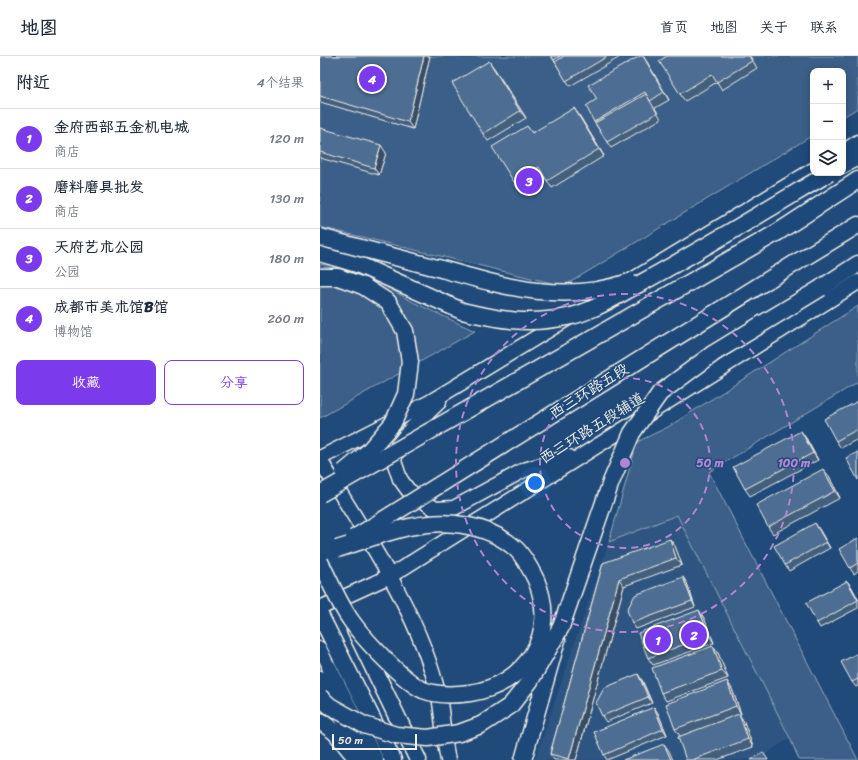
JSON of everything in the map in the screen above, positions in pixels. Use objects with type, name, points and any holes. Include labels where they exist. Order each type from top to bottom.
[{"type":"highway","points":[[320,254],[357,264],[462,311],[501,320],[537,322],[568,317],[599,305],[663,271],[824,176]]},
{"type":"highway","points":[[320,493],[778,232],[858,180]]},
{"type":"highway","name":"西三环路五段","points":[[320,558],[858,225]]},
{"type":"highway","points":[[320,237],[506,286],[545,293],[582,292],[621,285],[663,271]]},
{"type":"highway","points":[[523,760],[561,627],[611,482],[632,432],[660,393],[714,353],[858,264]]},
{"type":"highway","points":[[320,277],[338,277],[344,279],[363,286],[388,302],[405,331],[410,362],[406,394],[393,423],[368,452],[320,493]]},
{"type":"highway","points":[[337,548],[404,528],[436,523],[462,524],[494,533],[516,548],[531,570],[541,592],[544,616],[540,642],[527,664],[507,681],[482,692],[451,696],[423,690],[397,672],[350,618]]},
{"type":"highway","points":[[320,562],[350,618],[418,760]]},
{"type":"highway","points":[[322,620],[393,760]]},
{"type":"highway","points":[[320,697],[330,706],[364,725],[396,736],[428,738],[459,733],[481,725],[510,706],[530,681],[561,627]]},
{"type":"highway","points":[[325,673],[368,760]]},
{"type":"highway","points":[[320,721],[335,732],[358,760]]},
{"type":"main road","points":[[848,159],[858,142]]},
{"type":"main road","points":[[448,760],[439,697],[411,618],[390,576],[320,459],[454,388],[810,172]]},
{"type":"main road","name":"西三环路五段辅道","points":[[320,608],[390,576],[858,282]]},
{"type":"main road","points":[[454,388],[411,429],[398,445],[394,461],[400,479],[408,490],[435,509],[454,508],[524,470],[584,453]]},
{"type":"main road","points":[[325,673],[376,760]]},
{"type":"street","points":[[320,648],[325,673]]},
{"type":"shaded area","points":[[320,56],[858,56],[858,108],[846,115],[846,68],[810,68],[810,137],[564,286],[320,227]]},
{"type":"shaded area","points":[[320,264],[333,266],[378,282],[413,302],[475,331],[320,418]]},
{"type":"shaded area","points":[[858,306],[858,382],[709,472],[858,760],[799,760],[790,738],[677,515],[609,542],[637,442],[668,427]]},
{"type":"shaded area","points":[[677,514],[790,738],[757,760],[535,760],[609,542]]},
{"type":"building","points":[[320,56],[424,56],[408,122],[320,96]]},
{"type":"building","points":[[551,56],[560,56],[554,60]]},
{"type":"building","points":[[564,56],[608,56],[566,81],[555,62]]},
{"type":"building","points":[[640,56],[643,56],[664,92],[650,101],[645,92],[594,122],[586,106],[597,99],[588,85]]},
{"type":"building","points":[[667,56],[749,56],[752,61],[717,82],[712,74],[680,94],[659,61]]},
{"type":"building","points":[[489,61],[520,111],[483,134],[452,83]]},
{"type":"building","points":[[646,94],[657,113],[607,142],[595,123]]},
{"type":"building","points":[[574,108],[599,149],[547,181],[539,167],[514,182],[492,147],[527,126],[532,133]]},
{"type":"building","points":[[320,128],[381,145],[374,168],[320,152]]},
{"type":"building","points":[[858,401],[858,429],[836,441],[824,419]]},
{"type":"building","points":[[801,431],[813,453],[745,489],[733,467]]},
{"type":"building","points":[[858,452],[858,480],[846,458]]},
{"type":"building","points":[[823,469],[835,491],[768,527],[756,505]]},
{"type":"building","points":[[815,523],[826,542],[785,565],[774,546]]},
{"type":"building","points":[[858,538],[858,563],[850,568],[839,549]]},
{"type":"building","points":[[670,539],[676,558],[619,579],[569,759],[550,754],[603,563]]},
{"type":"building","points":[[683,577],[692,601],[632,623],[627,610],[635,595]]},
{"type":"building","points":[[847,581],[858,600],[817,623],[806,603]]},
{"type":"building","points":[[699,610],[709,635],[648,658],[638,633]]},
{"type":"building","points":[[713,646],[722,671],[661,693],[652,668]]},
{"type":"building","points":[[858,653],[858,679],[852,682],[841,662]]},
{"type":"building","points":[[638,674],[648,697],[602,716],[596,703],[604,688]]},
{"type":"building","points":[[727,681],[736,706],[675,729],[666,704]]},
{"type":"building","points":[[654,707],[663,729],[604,755],[594,732]]},
{"type":"building","points":[[739,714],[748,739],[692,760],[686,760],[678,737]]},
{"type":"building","points":[[664,744],[671,760],[623,760]]},
{"type":"building","points":[[763,752],[768,760],[751,760]]},
{"type":"place","name":"成都市美术馆B馆","points":[[372,79]]},
{"type":"place","name":"天府艺术公园","points":[[529,181]]},
{"type":"place","name":"磨料磨具批发","points":[[694,635]]},
{"type":"place","name":"金府西部五金机电城","points":[[658,640]]}]
